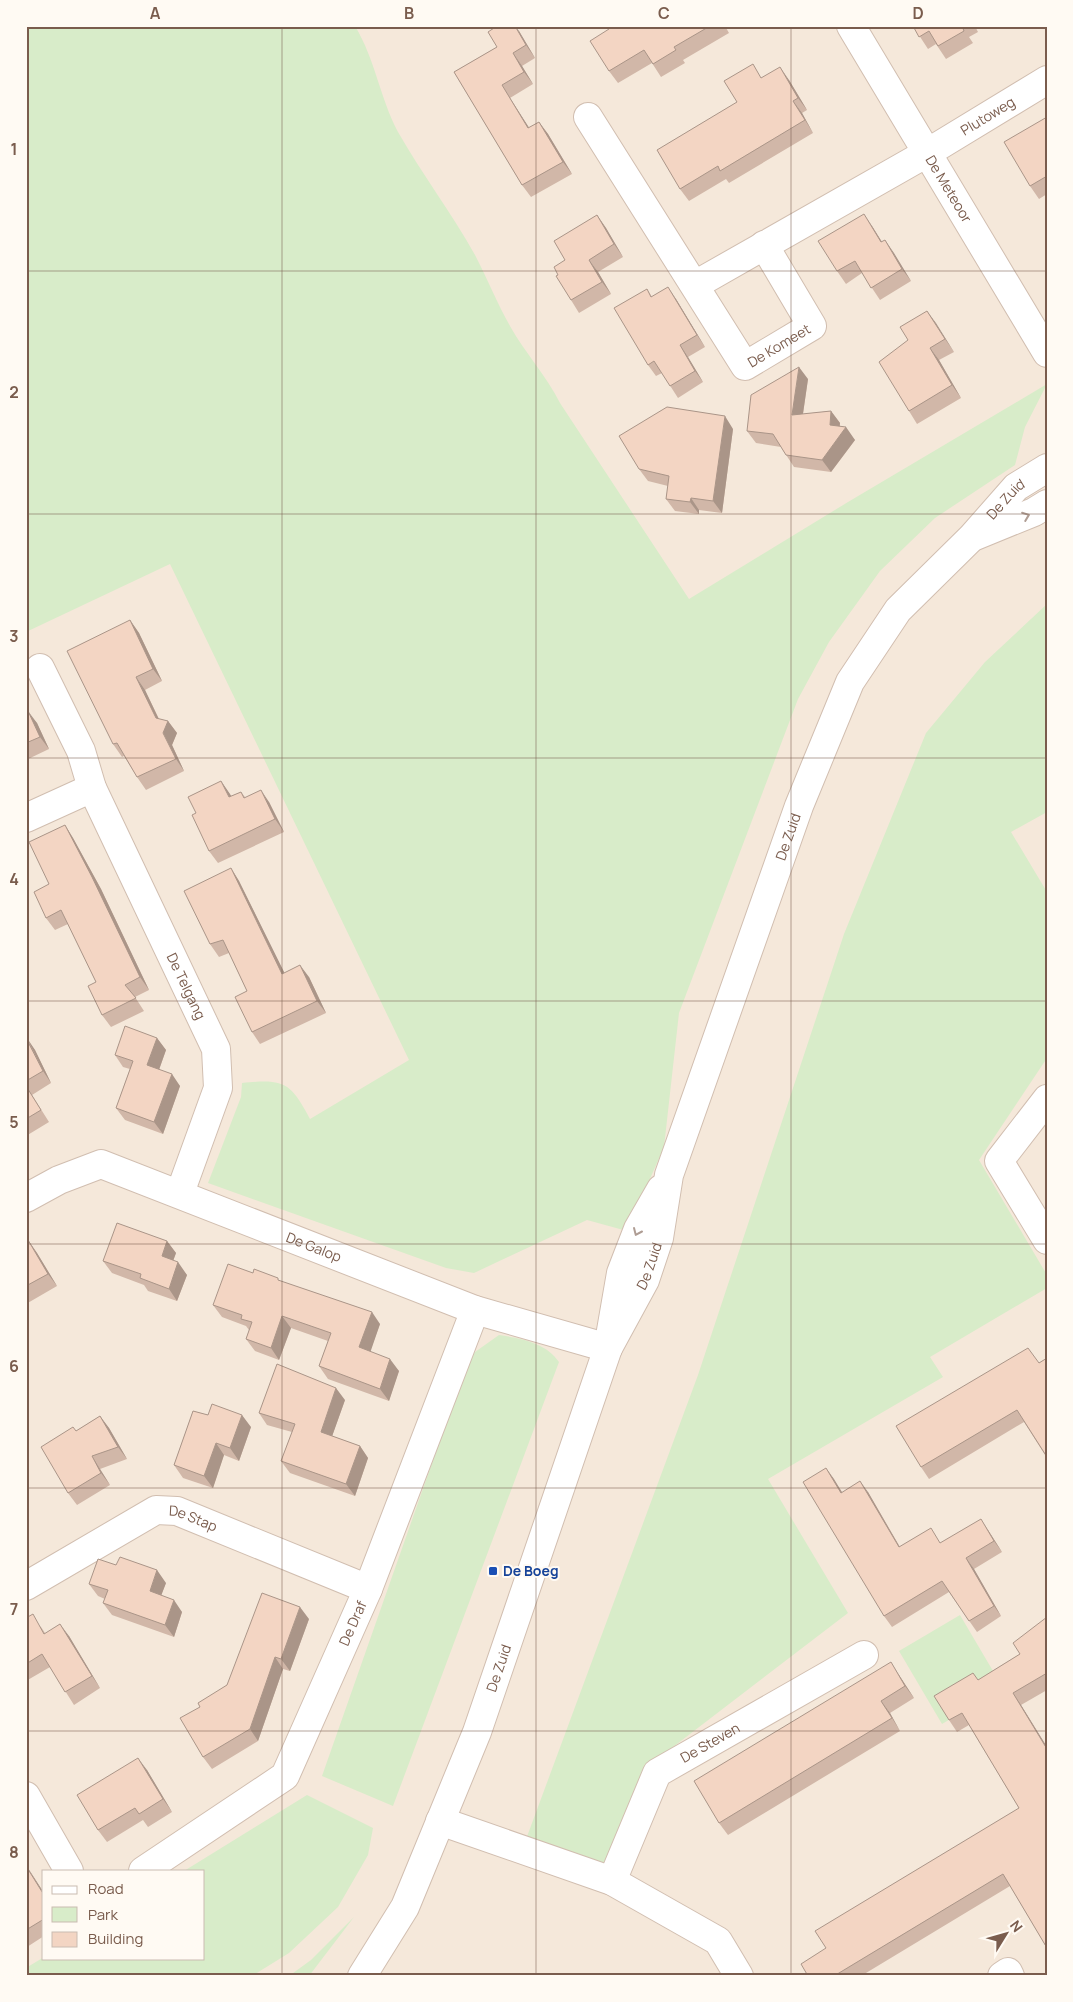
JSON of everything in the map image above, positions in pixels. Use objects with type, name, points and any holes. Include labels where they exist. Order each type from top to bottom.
[{"type":"street","name":"De Meteoor","points":[[851,26],[1047,353]]},
{"type":"street","name":"Plutoweg","points":[[927,153],[1047,80]]},
{"type":"street","name":"De Komeet","points":[[588,117],[745,366],[812,326],[764,245]]},
{"type":"street","points":[[695,285],[927,153]]},
{"type":"street","name":"De Zuid","points":[[362,1976],[405,1907],[477,1732],[608,1348],[645,1280],[659,1238],[669,1175],[798,806],[850,682],[898,610],[972,537],[1016,487],[1047,468]]},
{"type":"street","name":"De Zuid","points":[[972,537],[1034,512],[1047,504]]},
{"type":"street","name":"De Telgang","points":[[40,668],[81,751],[92,788],[216,1049],[218,1088],[180,1194]]},
{"type":"street","points":[[26,818],[92,788]]},
{"type":"street","points":[[1047,1099],[1000,1161],[1047,1240]]},
{"type":"street","name":"De Galop","points":[[26,1198],[59,1180],[101,1164],[475,1310],[608,1348]]},
{"type":"street","name":"De Draf","points":[[144,1870],[285,1776],[368,1589],[475,1310]]},
{"type":"street","name":"De Stap","points":[[26,1586],[156,1510],[177,1511],[368,1589]]},
{"type":"street","name":"De Steven","points":[[612,1881],[657,1773],[864,1655]]},
{"type":"street","points":[[26,1796],[68,1870]]},
{"type":"street","points":[[440,1821],[612,1881],[718,1941],[739,1976]]},
{"type":"street","points":[[1002,1976],[1008,1972],[1010,1976]]},
{"type":"shaded area","points":[[147,26],[1047,26],[1047,1976],[26,1976],[26,507]]},
{"type":"green space","points":[[26,26],[355,26],[368,52],[386,106],[398,132],[475,255],[510,326],[689,599],[1047,384],[1025,427],[1015,465],[935,518],[880,571],[829,642],[798,699],[679,1013],[664,1147],[627,1231],[587,1220],[474,1273],[446,1268],[208,1183],[241,1097],[242,1083],[267,1082],[284,1085],[297,1097],[310,1119],[409,1060],[170,564],[26,632]]},
{"type":"green space","points":[[1047,604],[1047,812],[1011,832],[1047,892],[1047,1058],[979,1160],[1047,1275],[1047,1288],[930,1357],[943,1377],[768,1479],[848,1613],[660,1757],[609,1871],[525,1842],[698,1375],[844,934],[926,733],[985,662]]},
{"type":"green space","points":[[499,1335],[524,1340],[540,1346],[548,1350],[559,1362],[393,1806],[322,1776],[464,1372],[475,1352]]},
{"type":"green space","points":[[960,1615],[1003,1688],[942,1724],[899,1651]]},
{"type":"green space","points":[[307,1795],[373,1828],[368,1855],[338,1907],[289,1953],[252,1976],[26,1976],[26,1968],[42,1958],[42,1960],[205,1960],[205,1870],[186,1870]]},
{"type":"green space","points":[[354,1917],[309,1976],[289,1976],[311,1960]]},
{"type":"building","points":[[497,26],[515,26],[526,45],[513,53],[524,72],[502,85],[528,128],[539,122],[563,162],[522,185],[454,72],[497,47],[488,32]]},
{"type":"building","points":[[607,26],[710,26],[674,47],[676,50],[653,64],[644,50],[609,71],[590,41],[609,29]]},
{"type":"building","points":[[913,26],[962,26],[964,31],[938,46],[929,31],[919,37]]},
{"type":"building","points":[[753,64],[761,78],[780,67],[798,98],[793,101],[805,120],[720,171],[718,166],[680,189],[657,150],[737,102],[724,81]]},
{"type":"building","points":[[1047,117],[1047,176],[1030,186],[1004,142]]},
{"type":"building","points":[[864,214],[881,242],[885,240],[902,269],[871,288],[855,261],[837,271],[818,241]]},
{"type":"building","points":[[597,215],[614,244],[589,260],[602,282],[571,300],[556,276],[558,275],[554,267],[565,260],[554,241]]},
{"type":"building","points":[[668,287],[697,335],[680,345],[695,371],[670,386],[654,361],[648,365],[614,308],[647,289],[651,297]]},
{"type":"building","points":[[927,311],[945,339],[930,348],[952,385],[909,411],[879,362],[908,340],[900,327]]},
{"type":"building","points":[[799,367],[792,415],[831,411],[830,425],[846,427],[822,460],[786,455],[773,434],[747,431],[751,395]]},
{"type":"building","points":[[667,407],[725,416],[713,501],[691,498],[690,502],[666,499],[669,476],[639,469],[619,436]]},
{"type":"building","points":[[130,620],[153,669],[136,677],[156,718],[168,721],[163,733],[176,759],[137,777],[117,743],[113,744],[67,651]]},
{"type":"building","points":[[28,711],[40,737],[26,743],[26,712]]},
{"type":"building","points":[[221,781],[229,797],[241,792],[244,798],[261,790],[275,819],[209,851],[192,815],[196,813],[188,797]]},
{"type":"building","points":[[65,825],[140,977],[125,985],[136,998],[102,1015],[88,986],[96,982],[61,910],[46,918],[34,892],[49,884],[29,842]]},
{"type":"building","points":[[231,868],[282,974],[300,965],[317,1001],[252,1032],[235,997],[247,991],[223,940],[210,944],[184,891]]},
{"type":"building","points":[[125,1026],[157,1038],[147,1065],[172,1074],[154,1122],[116,1108],[133,1061],[115,1055]]},
{"type":"building","points":[[26,1038],[43,1071],[26,1081]]},
{"type":"building","points":[[26,1086],[41,1110],[26,1119]]},
{"type":"building","points":[[117,1223],[167,1241],[162,1256],[178,1262],[169,1289],[140,1278],[141,1274],[103,1261]]},
{"type":"building","points":[[28,1240],[48,1274],[26,1286],[26,1241]]},
{"type":"building","points":[[228,1264],[253,1273],[254,1269],[278,1278],[278,1280],[372,1312],[359,1347],[390,1359],[380,1389],[319,1366],[331,1333],[282,1316],[271,1348],[246,1339],[252,1322],[241,1319],[242,1315],[213,1305]]},
{"type":"building","points":[[1028,1348],[1039,1363],[1047,1358],[1047,1457],[1017,1410],[921,1467],[896,1426]]},
{"type":"building","points":[[277,1364],[336,1388],[321,1432],[360,1446],[346,1484],[281,1461],[295,1424],[259,1413]]},
{"type":"building","points":[[212,1404],[242,1415],[230,1448],[216,1443],[204,1476],[174,1465],[193,1411],[208,1415]]},
{"type":"building","points":[[100,1416],[118,1447],[92,1456],[101,1473],[68,1493],[41,1447],[73,1427],[76,1431]]},
{"type":"building","points":[[826,1468],[841,1493],[860,1481],[899,1547],[931,1528],[940,1543],[981,1519],[994,1541],[966,1558],[994,1606],[969,1621],[942,1581],[884,1616],[803,1482]]},
{"type":"building","points":[[120,1557],[157,1570],[150,1591],[174,1600],[165,1625],[103,1603],[108,1590],[89,1584],[98,1559],[116,1565]]},
{"type":"building","points":[[262,1593],[300,1607],[281,1659],[275,1657],[250,1729],[203,1757],[180,1718],[200,1707],[198,1703],[227,1685]]},
{"type":"building","points":[[33,1614],[44,1634],[60,1624],[92,1676],[65,1692],[42,1654],[26,1664],[26,1618]]},
{"type":"building","points":[[1047,1617],[1047,1673],[1013,1693],[1047,1749],[1047,1948],[1003,1874],[834,1976],[808,1976],[801,1964],[826,1948],[815,1931],[1019,1808],[962,1713],[949,1720],[934,1696],[973,1673],[978,1680],[1020,1654],[1013,1643]]},
{"type":"building","points":[[891,1662],[905,1686],[881,1701],[892,1718],[719,1823],[694,1781]]},
{"type":"building","points":[[138,1758],[163,1799],[139,1814],[135,1808],[98,1830],[77,1795]]},
{"type":"building","points":[[26,1866],[42,1892],[42,1920],[26,1930]]},
{"type":"place","name":"De Boeg","points":[[493,1571]]}]
